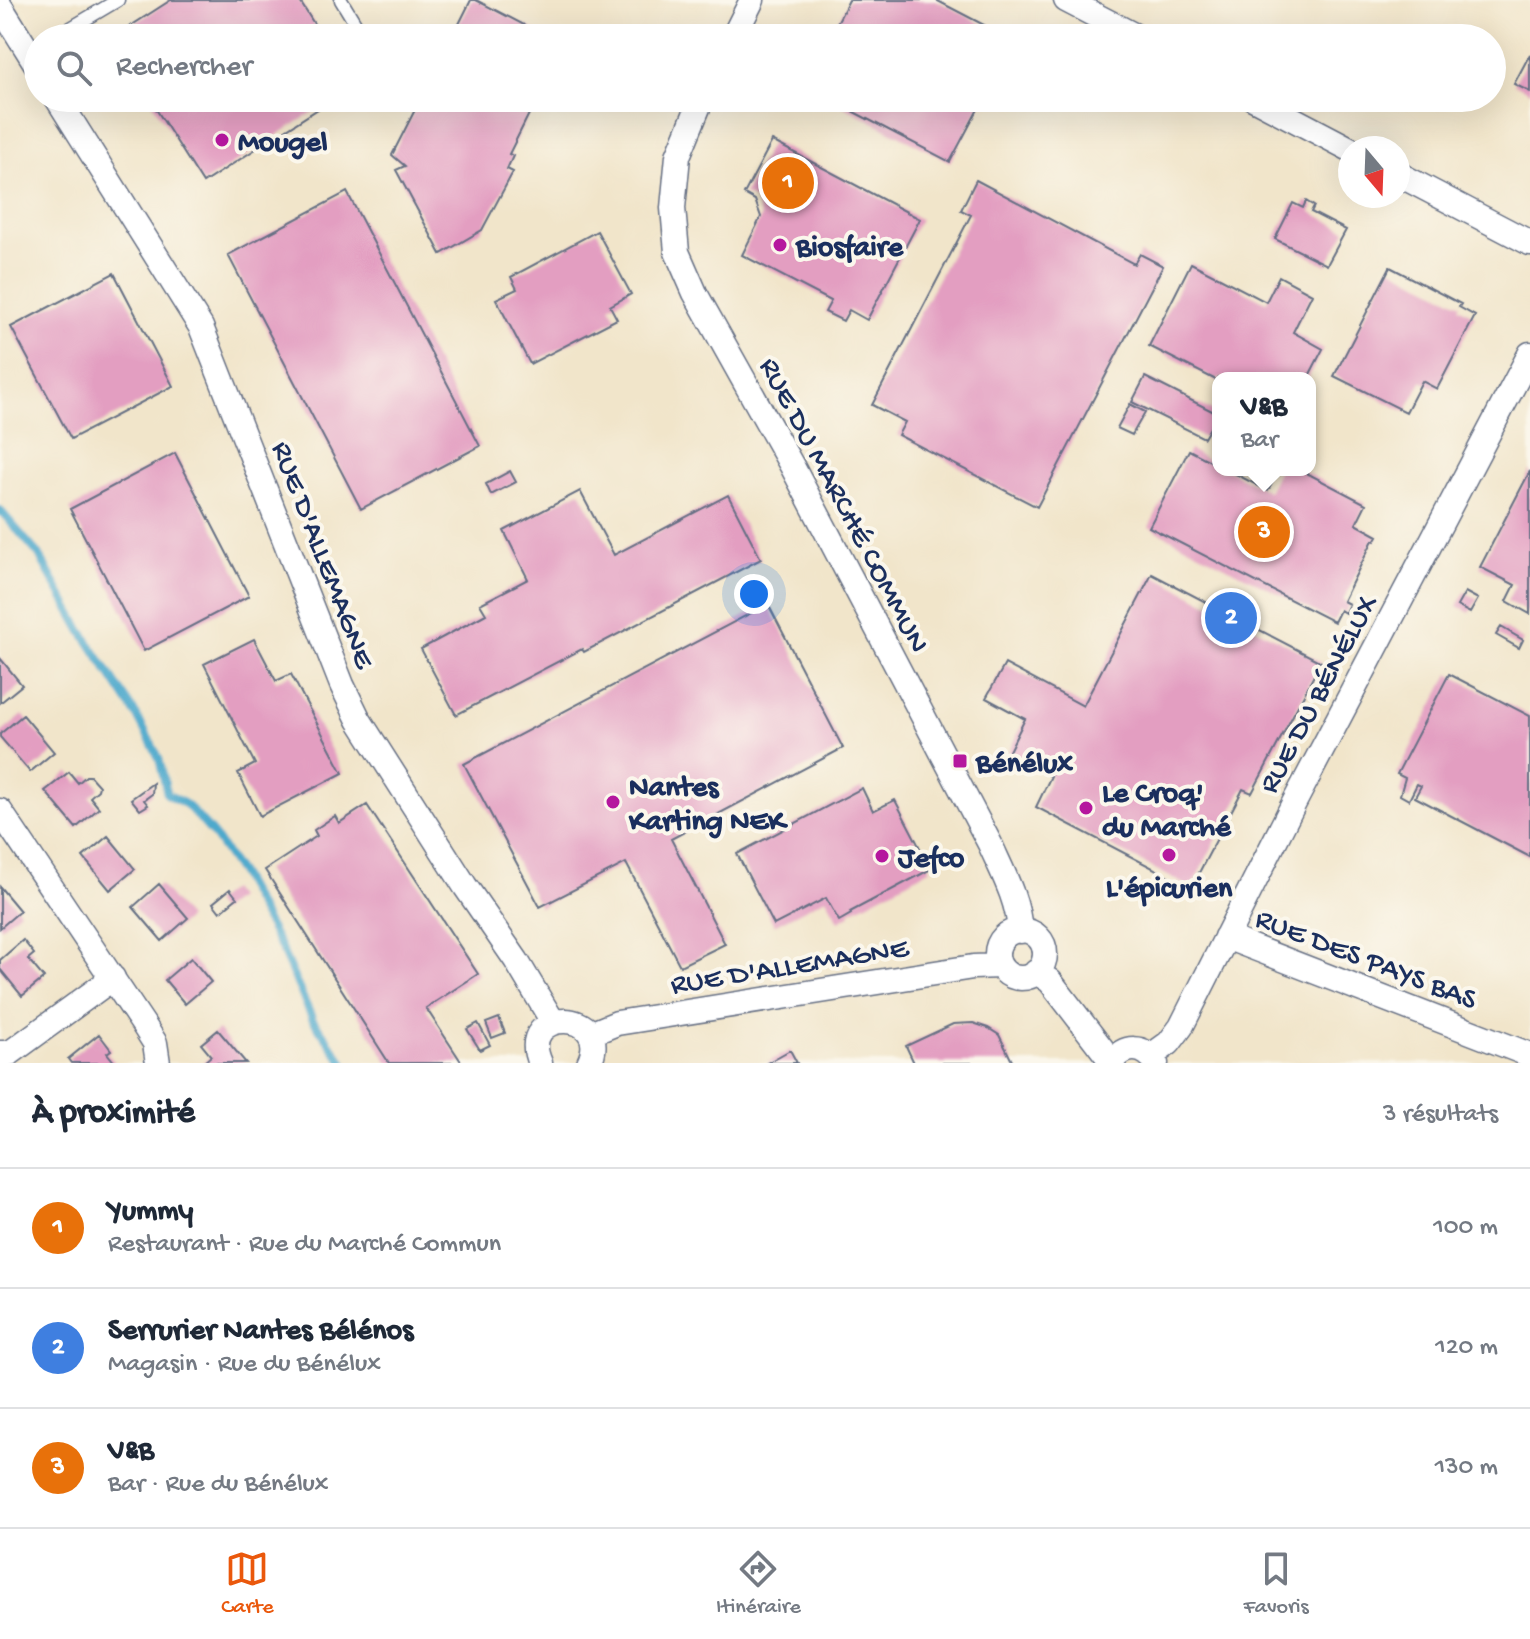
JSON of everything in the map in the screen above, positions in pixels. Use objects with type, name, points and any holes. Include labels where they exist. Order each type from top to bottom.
[{"type":"street","points":[[740,24],[752,0]]},
{"type":"street","points":[[1066,0],[1112,24]]},
{"type":"street","points":[[0,6],[24,40]]},
{"type":"street","name":"RUE D'ALLEMAGNE","points":[[66,112],[201,327],[355,712],[553,1022]]},
{"type":"street","name":"RUE DU MARCHÉ COMMUN","points":[[696,112],[678,156],[673,208],[677,252],[695,293],[792,466],[990,844],[1010,886],[1020,931]]},
{"type":"street","points":[[1280,112],[1338,143]]},
{"type":"street","points":[[1410,180],[1530,243]]},
{"type":"street","name":"RUE DU BÉNÉLUX","points":[[1154,1060],[1181,1027],[1530,354]]},
{"type":"street","points":[[0,811],[155,1043],[158,1063]]},
{"type":"street","points":[[1020,931],[1034,935],[1043,946],[1044,960],[1029,977],[1012,976],[1005,972],[1000,966],[997,952],[1002,940],[1020,931]]},
{"type":"street","name":"RUE DES PAYS BAS","points":[[1226,937],[1530,1055]]},
{"type":"street","name":"RUE D'ALLEMAGNE","points":[[590,1034],[617,1023],[973,967],[1000,966]]},
{"type":"street","points":[[1036,972],[1050,981],[1112,1062],[1120,1053],[1130,1049],[1142,1050],[1154,1060]]},
{"type":"street","points":[[0,1053],[10,1053],[113,978]]},
{"type":"street","points":[[540,1063],[537,1043],[545,1027],[561,1020],[569,1020],[590,1034],[593,1051],[589,1063]]},
{"type":"lane","points":[[78,24],[118,0]]},
{"type":"lane","points":[[341,0],[356,24]]},
{"type":"building","points":[[171,0],[299,0],[314,24],[134,24]]},
{"type":"building","points":[[471,0],[476,0],[522,24],[459,24]]},
{"type":"building","points":[[849,0],[936,0],[982,24],[836,24]]},
{"type":"building","points":[[1530,54],[1530,92],[1514,84]]},
{"type":"building","name":"Mougel","points":[[158,112],[313,112],[203,183]]},
{"type":"building","points":[[414,112],[530,112],[509,154],[513,156],[507,169],[513,172],[482,230],[441,254],[396,170],[405,166],[392,155]]},
{"type":"building","points":[[854,112],[977,112],[950,162]]},
{"type":"building","points":[[772,141],[920,219],[867,320],[849,310],[843,321],[825,312],[831,301],[742,255],[761,217],[755,200],[744,194]]},
{"type":"building","points":[[976,180],[1134,264],[1140,254],[1163,266],[1037,507],[898,435],[905,422],[872,405],[971,215],[961,210]]},
{"type":"building","points":[[347,192],[480,446],[361,509],[228,255]]},
{"type":"building","points":[[1306,201],[1314,206],[1311,212],[1346,230],[1327,265],[1275,239],[1293,203],[1303,208]]},
{"type":"building","points":[[597,231],[631,294],[610,306],[617,319],[530,364],[496,299],[517,289],[511,277]]},
{"type":"building","points":[[1191,263],[1266,302],[1279,276],[1312,294],[1293,332],[1323,349],[1311,372],[1212,372],[1212,378],[1149,346]]},
{"type":"building","points":[[1390,267],[1461,304],[1459,307],[1475,316],[1437,389],[1422,381],[1406,412],[1334,376]]},
{"type":"building","points":[[114,273],[173,386],[71,439],[11,327]]},
{"type":"building","points":[[1145,377],[1212,411],[1212,424],[1204,438],[1132,402]]},
{"type":"building","points":[[1130,404],[1145,412],[1132,435],[1117,428]]},
{"type":"building","points":[[1189,450],[1212,462],[1212,476],[1239,476],[1268,491],[1276,476],[1312,476],[1366,504],[1356,524],[1378,536],[1373,540],[1343,601],[1349,604],[1345,613],[1340,610],[1334,622],[1149,527]]},
{"type":"building","points":[[175,453],[249,596],[144,651],[70,509]]},
{"type":"building","points":[[510,471],[516,482],[491,495],[486,484]]},
{"type":"building","points":[[1530,471],[1530,614],[1507,601],[1515,585],[1480,567]]},
{"type":"building","points":[[580,491],[614,555],[728,495],[761,559],[456,715],[421,649],[486,614],[480,604],[528,579],[504,531]]},
{"type":"building","points":[[1152,574],[1321,662],[1252,793],[1243,789],[1191,888],[1036,807],[1051,776],[1008,753],[1025,719],[986,698],[1005,664],[1083,706]]},
{"type":"building","points":[[1465,592],[1478,599],[1470,613],[1457,606]]},
{"type":"building","name":"Nantes Karting NEK","points":[[768,604],[843,748],[671,839],[725,944],[680,966],[626,863],[540,907],[464,764]]},
{"type":"building","points":[[1501,627],[1523,640],[1519,648],[1496,635]]},
{"type":"building","points":[[254,639],[276,681],[291,674],[343,773],[260,816],[238,773],[255,764],[204,664]]},
{"type":"building","points":[[0,658],[22,685],[0,703]]},
{"type":"building","points":[[1449,674],[1530,716],[1530,857],[1415,797],[1421,786],[1417,784],[1409,800],[1400,795],[1405,778],[1397,774]]},
{"type":"building","points":[[23,715],[54,752],[30,772],[0,737]]},
{"type":"building","points":[[69,772],[78,783],[90,776],[99,786],[90,797],[99,808],[76,828],[45,791]]},
{"type":"building","points":[[153,783],[152,794],[144,800],[148,805],[140,810],[131,799]]},
{"type":"building","points":[[862,788],[873,811],[895,800],[931,869],[850,912],[839,921],[826,898],[774,925],[737,854]]},
{"type":"building","points":[[367,805],[478,974],[426,1008],[462,1063],[389,1063],[265,870],[317,836],[314,830],[335,816],[339,823]]},
{"type":"building","points":[[108,836],[135,869],[110,890],[83,857]]},
{"type":"building","points":[[159,884],[188,918],[162,941],[133,907]]},
{"type":"building","points":[[0,887],[20,911],[0,928]]},
{"type":"building","points":[[230,889],[237,898],[220,912],[213,903]]},
{"type":"building","points":[[23,940],[34,954],[28,959],[44,978],[22,996],[0,969],[0,960]]},
{"type":"building","points":[[191,958],[211,982],[185,1004],[165,980]]},
{"type":"building","points":[[499,1018],[505,1033],[492,1038],[486,1023]]},
{"type":"building","points":[[478,1023],[490,1045],[480,1050],[467,1029]]},
{"type":"building","points":[[973,1023],[999,1035],[1013,1063],[914,1063],[906,1046],[953,1024]]},
{"type":"building","points":[[218,1030],[246,1063],[203,1063],[211,1056],[201,1044]]},
{"type":"building","points":[[99,1034],[111,1050],[107,1053],[115,1063],[71,1063],[68,1059]]},
{"type":"building","points":[[790,1050],[797,1063],[767,1063]]},
{"type":"waterway","points":[[0,510],[39,555],[81,630],[137,716],[159,758],[167,794],[187,805],[213,834],[240,874],[281,948],[313,1020],[344,1063]]},
{"type":"place","name":"Mougel","points":[[222,140]]},
{"type":"place","name":"Yummy","points":[[788,183]]},
{"type":"place","name":"Biosfaire","points":[[780,245]]},
{"type":"place","name":"V&B","points":[[1264,532]]},
{"type":"place","name":"Serrurier Nantes Bélénos","points":[[1231,618]]},
{"type":"place","name":"Bénélux","points":[[960,761]]},
{"type":"place","name":"Nantes Karting NEK","points":[[613,802]]},
{"type":"place","name":"Le Croq' du Marché","points":[[1086,808]]},
{"type":"place","name":"L'épicurien","points":[[1169,855]]},
{"type":"place","name":"Jefco","points":[[882,856]]}]
